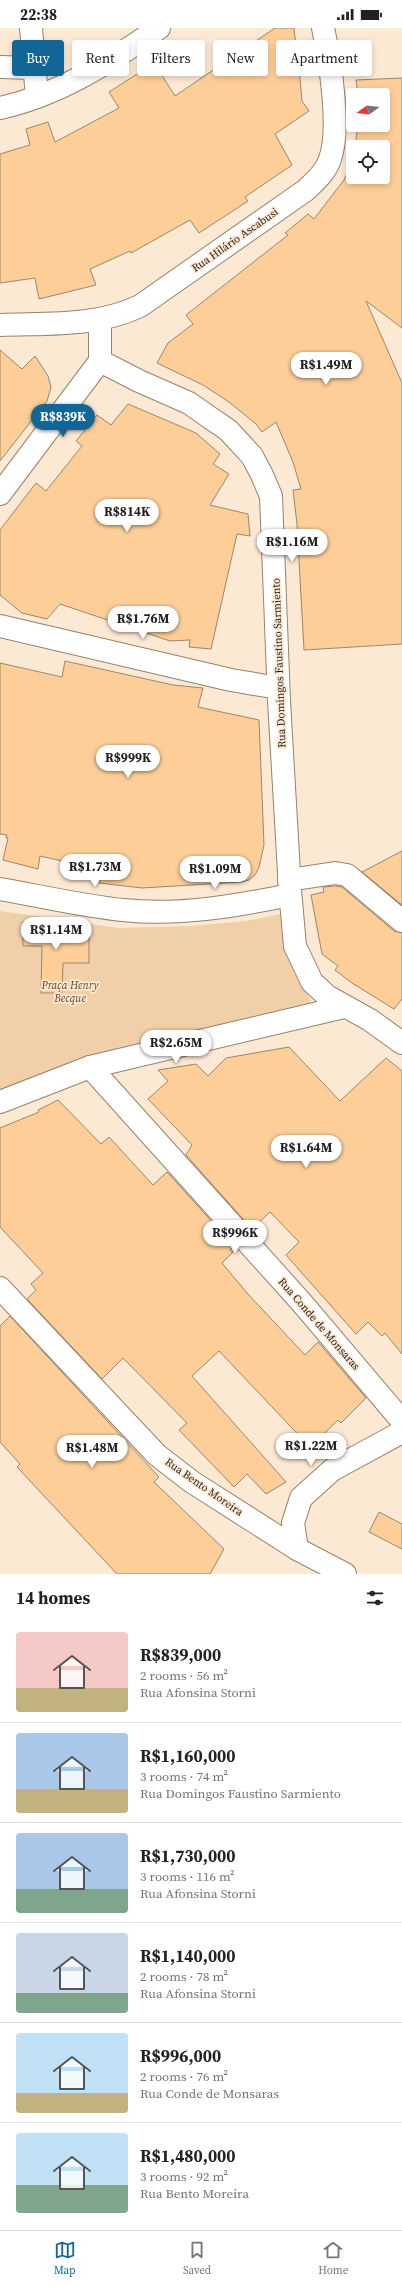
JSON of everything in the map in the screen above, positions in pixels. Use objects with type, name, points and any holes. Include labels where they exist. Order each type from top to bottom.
[{"type":"street","points":[[31,28],[32,40]]},
{"type":"street","points":[[0,108],[37,97],[69,84],[127,50],[159,28]]},
{"type":"street","name":"Rua Hilário Ascabusi","points":[[0,325],[100,321],[122,315],[140,306],[306,190],[321,176],[330,160],[335,137],[328,53],[323,28]]},
{"type":"street","points":[[0,67],[12,67]]},
{"type":"street","points":[[35,76],[37,97]]},
{"type":"street","points":[[0,494],[100,361],[100,321]]},
{"type":"street","name":"Rua Domingos Faustino Sarmiento","points":[[100,361],[139,382],[189,403],[228,430],[252,456],[262,475],[271,496],[278,688],[295,946],[312,982],[327,996],[344,1007],[370,1020],[402,1043]]},
{"type":"street","points":[[0,626],[231,680],[278,688]]},
{"type":"street","points":[[0,889],[124,910],[188,911],[247,904],[335,873],[347,875],[402,921]]},
{"type":"street","points":[[0,1102],[90,1067],[344,1007]]},
{"type":"street","name":"Rua Conde de Monsaras","points":[[90,1067],[302,1303],[402,1421]]},
{"type":"street","name":"Rua Bento Moreira","points":[[0,1288],[157,1455],[192,1482],[297,1549],[345,1574]]},
{"type":"street","points":[[297,1549],[293,1523],[302,1498],[332,1470],[402,1432]]},
{"type":"green space","name":"Praça Henry Becque","points":[[0,911],[118,928],[192,926],[246,921],[281,914],[312,1006],[0,1094]]},
{"type":"building","points":[[275,28],[294,28],[295,40],[276,40],[276,76],[300,76],[302,101],[309,111],[275,134],[292,165],[245,197],[248,201],[199,233],[190,220],[131,253],[130,251],[90,269],[96,285],[39,299],[35,278],[0,283],[0,154],[30,145],[26,129],[48,122],[55,142],[119,108],[109,92],[137,74],[137,76],[162,76],[175,96],[213,70],[213,76],[268,76],[268,40],[257,40]]},
{"type":"building","points":[[402,78],[402,328],[366,301],[402,383],[402,644],[304,650],[297,524],[293,490],[301,489],[293,462],[276,422],[262,432],[256,424],[229,402],[203,385],[157,363],[168,343],[193,324],[186,315],[288,235],[285,233],[308,214],[314,219],[346,176],[346,184],[390,184],[390,140],[356,140],[357,132],[390,132],[390,88],[357,88],[356,80]]},
{"type":"building","points":[[0,350],[22,369],[35,356],[48,376],[51,387],[47,401],[0,461]]},
{"type":"building","points":[[128,404],[196,433],[220,454],[213,464],[229,474],[210,505],[248,514],[250,536],[237,534],[211,649],[189,647],[190,640],[170,641],[60,604],[47,619],[22,613],[0,595],[0,530],[36,483],[46,491],[82,446],[76,441],[97,415],[111,425]]},
{"type":"building","points":[[65,661],[173,685],[203,688],[198,707],[259,720],[264,845],[259,867],[255,875],[249,880],[241,882],[142,888],[99,883],[102,870],[40,856],[38,869],[3,860],[8,838],[6,838],[7,835],[0,834],[0,663],[62,677]]},
{"type":"building","points":[[402,851],[402,905],[362,872]]},
{"type":"building","points":[[323,887],[342,887],[394,931],[402,933],[402,999],[394,1009],[352,983],[335,970],[338,966],[322,954],[311,895],[324,892]]},
{"type":"building","points":[[23,922],[73,925],[73,935],[89,936],[89,963],[63,963],[62,993],[41,993],[42,946],[23,946]]},
{"type":"building","points":[[289,1047],[340,1101],[386,1058],[402,1071],[402,1354],[385,1333],[382,1336],[368,1322],[356,1334],[286,1255],[299,1242],[270,1212],[252,1229],[186,1155],[192,1145],[148,1099],[168,1081],[158,1070],[196,1064],[208,1076],[226,1058]]},
{"type":"building","points":[[58,1100],[101,1144],[109,1137],[153,1185],[167,1172],[234,1246],[230,1250],[233,1252],[222,1263],[247,1293],[305,1355],[318,1342],[366,1398],[341,1423],[338,1420],[310,1447],[219,1351],[192,1376],[286,1482],[266,1494],[247,1474],[234,1487],[179,1430],[187,1423],[123,1358],[102,1379],[27,1299],[36,1290],[31,1284],[43,1273],[0,1227],[0,1128],[39,1112],[38,1110]]},
{"type":"building","points":[[10,1316],[159,1477],[154,1482],[224,1549],[210,1574],[117,1574],[17,1467],[20,1464],[0,1442],[0,1326]]},
{"type":"building","points":[[379,1512],[402,1524],[402,1549],[369,1532]]}]
